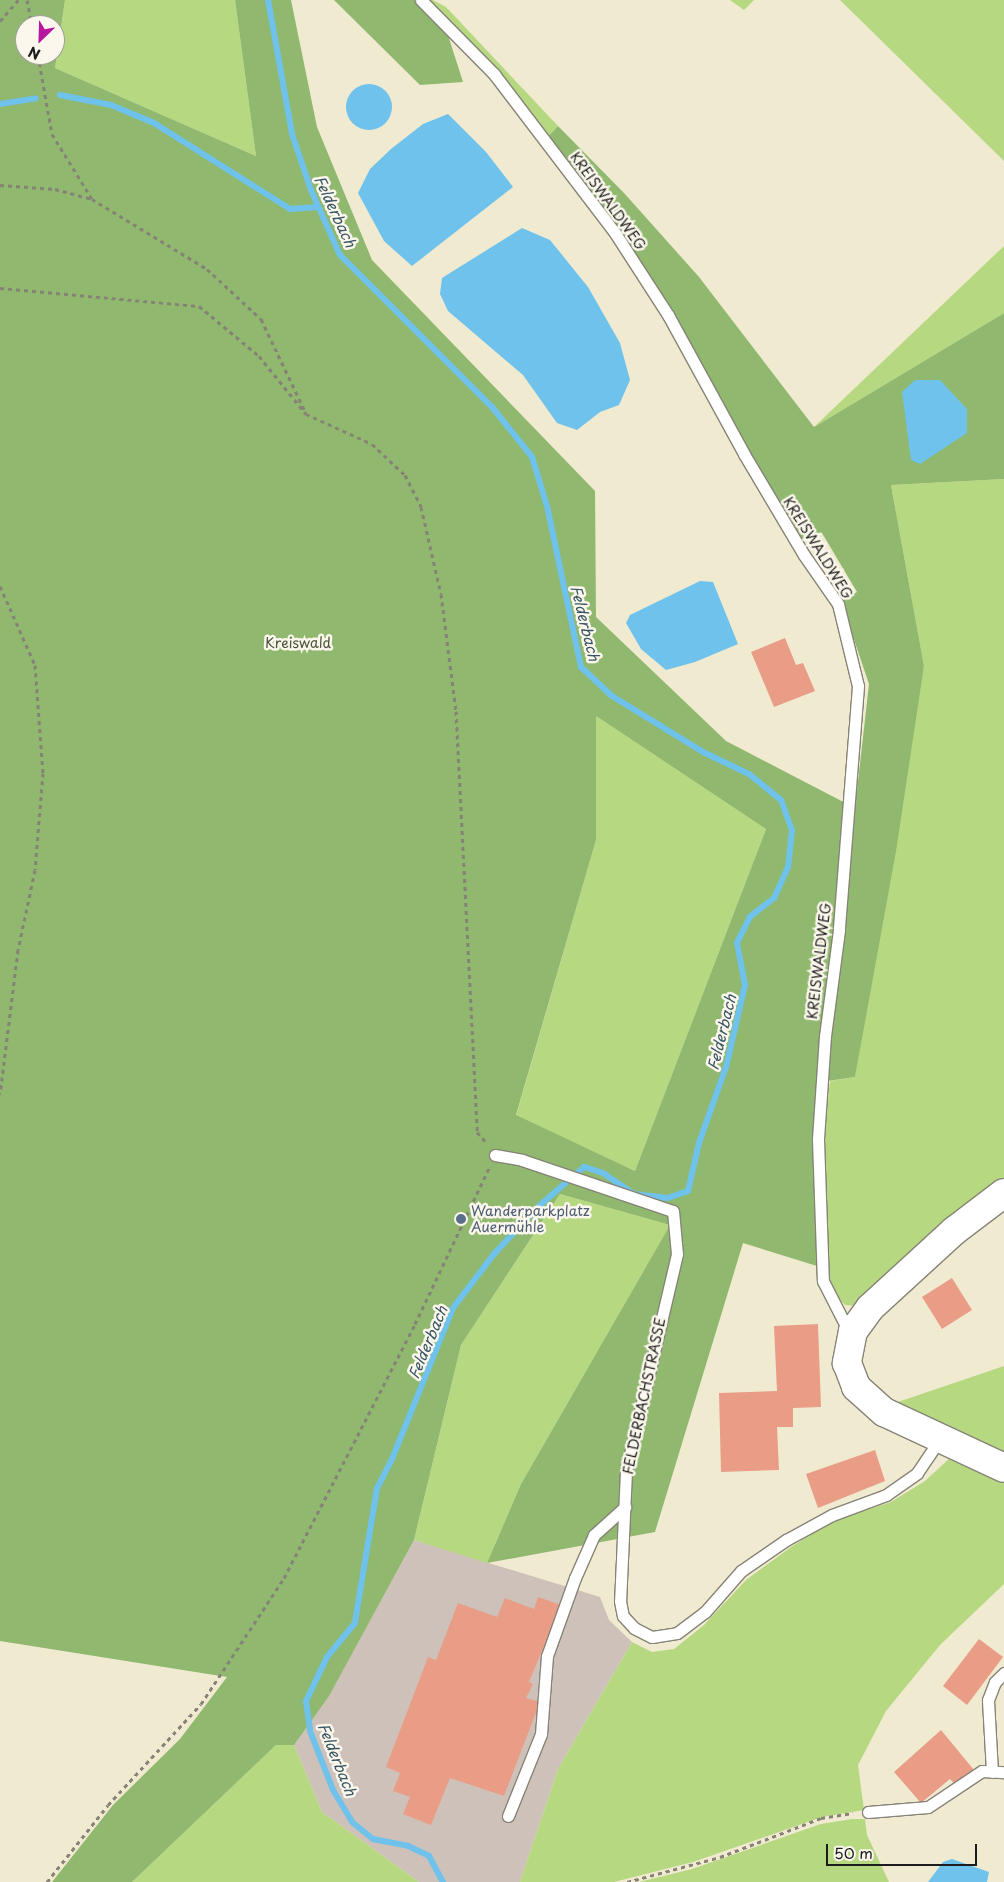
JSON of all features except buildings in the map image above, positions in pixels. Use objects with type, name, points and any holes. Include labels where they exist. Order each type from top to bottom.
[{"type":"street","points":[[1004,1193],[893,1284],[858,1321],[853,1331],[847,1364],[856,1387],[884,1412],[939,1440],[1004,1468]]},
{"type":"lane","name":"KREISWALDWEG","points":[[421,0],[494,74],[615,233],[668,315],[744,454],[804,555],[838,604],[858,686],[839,930],[825,1036],[818,1140],[824,1281],[846,1326],[853,1331]]},
{"type":"lane","name":"FELDERBACHSTRASSE","points":[[495,1155],[557,1172],[673,1211],[676,1229],[676,1254],[626,1471],[620,1601],[623,1616],[634,1628],[652,1637],[677,1633],[705,1612],[741,1571],[786,1540],[832,1515],[886,1495],[916,1473],[939,1440]]},
{"type":"lane","points":[[508,1816],[541,1734],[547,1656],[576,1578],[594,1535],[625,1507]]},
{"type":"lane","points":[[868,1812],[928,1807],[982,1771],[998,1772],[988,1700],[995,1682],[1004,1673]]},
{"type":"path","points":[[0,21],[18,0]]},
{"type":"path","points":[[28,0],[30,15]]},
{"type":"path","points":[[40,65],[52,134],[92,198]]},
{"type":"path","points":[[0,185],[54,189],[92,198],[207,269],[261,319],[306,414]]},
{"type":"path","points":[[0,288],[199,306],[259,356],[306,414],[372,444],[405,476],[421,507],[441,594],[456,711],[478,1132],[495,1155],[415,1324],[284,1578],[201,1704],[108,1804],[47,1882]]},
{"type":"path","points":[[0,586],[35,665],[43,773],[36,870],[18,950],[0,1094]]},
{"type":"path","points":[[627,1882],[720,1857],[821,1818],[868,1812]]},
{"type":"shaded area","points":[[414,1540],[600,1597],[609,1620],[632,1642],[558,1769],[520,1882],[419,1882],[322,1812],[294,1745],[329,1695]]},
{"type":"green space","name":"Kreiswald","points":[[0,0],[65,0],[63,15],[15,15],[15,65],[55,65],[55,68],[256,156],[235,0],[291,0],[317,127],[372,260],[595,491],[596,617],[726,741],[855,808],[869,684],[841,601],[857,592],[822,533],[800,540],[719,403],[547,138],[558,126],[624,193],[699,277],[814,427],[1004,313],[1004,479],[891,485],[924,666],[896,851],[855,1077],[821,1082],[814,1140],[817,1266],[743,1243],[655,1532],[487,1563],[521,1484],[670,1225],[560,1194],[461,1345],[414,1540],[329,1696],[294,1745],[276,1745],[132,1882],[52,1882],[113,1805],[180,1739],[227,1677],[0,1641]],"holes":[[[596,716],[766,829],[635,1171],[516,1115],[596,840]]]},
{"type":"green space","points":[[65,0],[235,0],[256,156],[55,68],[55,65],[65,65],[65,15],[63,15]]},
{"type":"green space","points":[[334,0],[426,0],[446,29],[463,82],[420,85]]},
{"type":"green space","points":[[426,0],[433,0],[446,7],[558,126],[547,138]]},
{"type":"green space","points":[[730,0],[754,0],[744,10]]},
{"type":"green space","points":[[840,0],[1004,0],[1004,161]]},
{"type":"green space","points":[[1004,246],[1004,313],[814,427]]},
{"type":"green space","points":[[1004,479],[1004,1183],[856,1306],[845,1305],[823,1281],[823,1140],[830,1081],[855,1077],[924,666],[891,485]]},
{"type":"green space","points":[[596,716],[766,829],[635,1171],[516,1116],[596,840]]},
{"type":"green space","points":[[560,1194],[670,1225],[521,1484],[487,1563],[414,1540],[461,1345]]},
{"type":"green space","points":[[1004,1366],[1004,1464],[890,1410],[898,1402]]},
{"type":"green space","points":[[951,1457],[1004,1482],[1004,1584],[940,1645],[886,1711],[858,1765],[864,1810],[822,1817],[693,1862],[614,1882],[520,1882],[558,1769],[632,1642],[652,1652],[674,1649],[704,1625],[746,1580],[791,1547],[833,1521],[891,1502],[925,1481]]},
{"type":"green space","points":[[276,1745],[294,1745],[322,1812],[419,1882],[132,1882]]},
{"type":"green space","points":[[865,1819],[867,1835],[889,1882],[639,1882],[692,1869],[821,1824]]},
{"type":"water","points":[[364,84],[374,84],[386,90],[391,98],[391,116],[386,124],[378,129],[364,130],[356,127],[349,120],[346,112],[346,102],[349,94],[356,87]]},
{"type":"water","points":[[448,114],[486,152],[513,187],[412,266],[384,241],[358,193],[370,169],[391,149],[423,124]]},
{"type":"water","points":[[522,228],[550,240],[588,287],[620,343],[630,380],[619,405],[600,412],[577,430],[557,423],[523,375],[448,311],[440,294],[442,278]]},
{"type":"water","points":[[915,380],[940,380],[967,409],[967,433],[920,464],[911,460],[902,392]]},
{"type":"water","points":[[700,581],[713,582],[738,644],[695,662],[666,670],[641,649],[626,623],[630,615]]},
{"type":"water","points":[[952,1859],[989,1872],[987,1882],[928,1882],[943,1862]]},
{"type":"waterway","name":"Felderbach","points":[[268,0],[292,134],[311,190],[340,255],[492,407],[532,457],[547,506],[581,667],[612,696],[703,752],[749,774],[781,800],[792,830],[788,867],[774,898],[750,917],[737,943],[745,985],[726,1067],[699,1143],[688,1191],[668,1198],[634,1194],[603,1173],[584,1167],[540,1205],[494,1254],[453,1308],[392,1459],[377,1488],[355,1623],[327,1657],[306,1701],[310,1731],[333,1790],[352,1822],[373,1839],[408,1846],[429,1856],[443,1882]]},
{"type":"waterway","points":[[60,95],[111,105],[154,123],[290,209],[318,207]]},
{"type":"waterway","points":[[0,104],[36,98]]},
{"type":"place","name":"Wanderparkplatz Auermühle","points":[[461,1219]]}]
